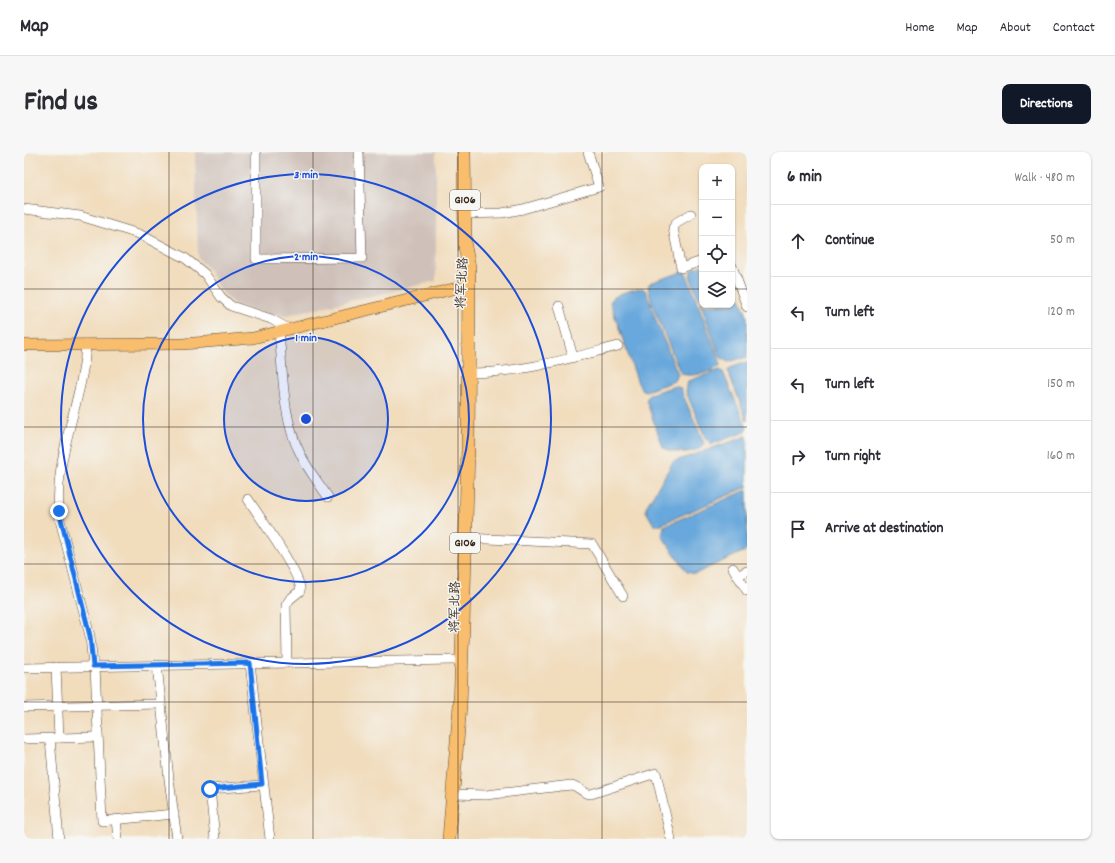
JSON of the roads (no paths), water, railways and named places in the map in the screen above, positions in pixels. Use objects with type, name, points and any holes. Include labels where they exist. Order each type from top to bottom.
[{"type":"highway","name":"G106","points":[[464,152],[465,247]]},
{"type":"highway","name":"将军北路","points":[[442,839],[454,660],[460,449],[461,266],[465,247]]},
{"type":"highway","name":"将军北路","points":[[450,839],[460,691],[465,538],[469,267],[465,247]]},
{"type":"main road","points":[[24,344],[201,343],[248,338],[284,331],[461,287]]},
{"type":"street","points":[[256,152],[256,260],[362,258],[359,152]]},
{"type":"street","points":[[465,214],[523,209],[599,187],[588,152]]},
{"type":"street","points":[[24,209],[80,216],[123,227],[145,236],[186,258],[205,274],[221,297],[231,306],[271,319],[284,331],[287,405],[293,436],[300,454],[328,497]]},
{"type":"street","points":[[691,214],[677,222],[673,228],[681,268],[699,262]]},
{"type":"street","points":[[734,272],[747,307]]},
{"type":"street","points":[[559,306],[573,358]]},
{"type":"street","points":[[86,344],[82,385],[66,441],[61,467],[58,502],[60,520],[90,636],[94,666],[102,821],[174,814]]},
{"type":"street","points":[[468,373],[513,371],[573,358],[618,346]]},
{"type":"street","points":[[248,499],[283,552],[300,585],[300,591],[290,599],[286,605],[287,662]]},
{"type":"street","points":[[465,538],[592,544],[623,596]]},
{"type":"street","points":[[747,571],[735,572],[747,591]]},
{"type":"street","points":[[24,668],[454,660]]},
{"type":"street","points":[[250,663],[262,784],[270,839]]},
{"type":"street","points":[[157,665],[178,839]]},
{"type":"street","points":[[56,667],[60,738]]},
{"type":"street","points":[[24,707],[161,704]]},
{"type":"street","points":[[24,739],[97,737]]},
{"type":"street","points":[[50,739],[59,839]]},
{"type":"street","points":[[453,794],[486,795],[571,785],[577,787],[584,793],[591,794],[656,773],[671,839]]},
{"type":"street","points":[[215,839],[210,789],[262,784]]},
{"type":"street","points":[[116,820],[118,839]]},
{"type":"water","points":[[699,266],[699,297],[690,276],[693,269]]},
{"type":"water","points":[[682,272],[686,273],[721,364],[719,367],[702,374],[695,375],[683,374],[680,372],[652,304],[648,286],[650,283]]},
{"type":"water","points":[[642,288],[646,291],[656,321],[678,374],[675,381],[646,391],[642,390],[638,383],[610,302],[620,294]]},
{"type":"water","points":[[735,288],[747,316],[747,357],[728,362],[720,357],[702,308],[735,308]]},
{"type":"water","points":[[747,362],[747,421],[728,371],[730,368]]},
{"type":"water","points":[[720,370],[723,372],[747,428],[745,432],[711,444],[706,439],[686,392],[688,381]]},
{"type":"water","points":[[675,386],[680,388],[704,443],[701,447],[691,451],[672,451],[663,447],[646,400],[650,394]]},
{"type":"water","points":[[747,436],[747,487],[659,525],[654,525],[646,511],[646,507],[673,462]]},
{"type":"water","points":[[747,490],[747,550],[695,574],[687,572],[662,536],[664,526]]}]
